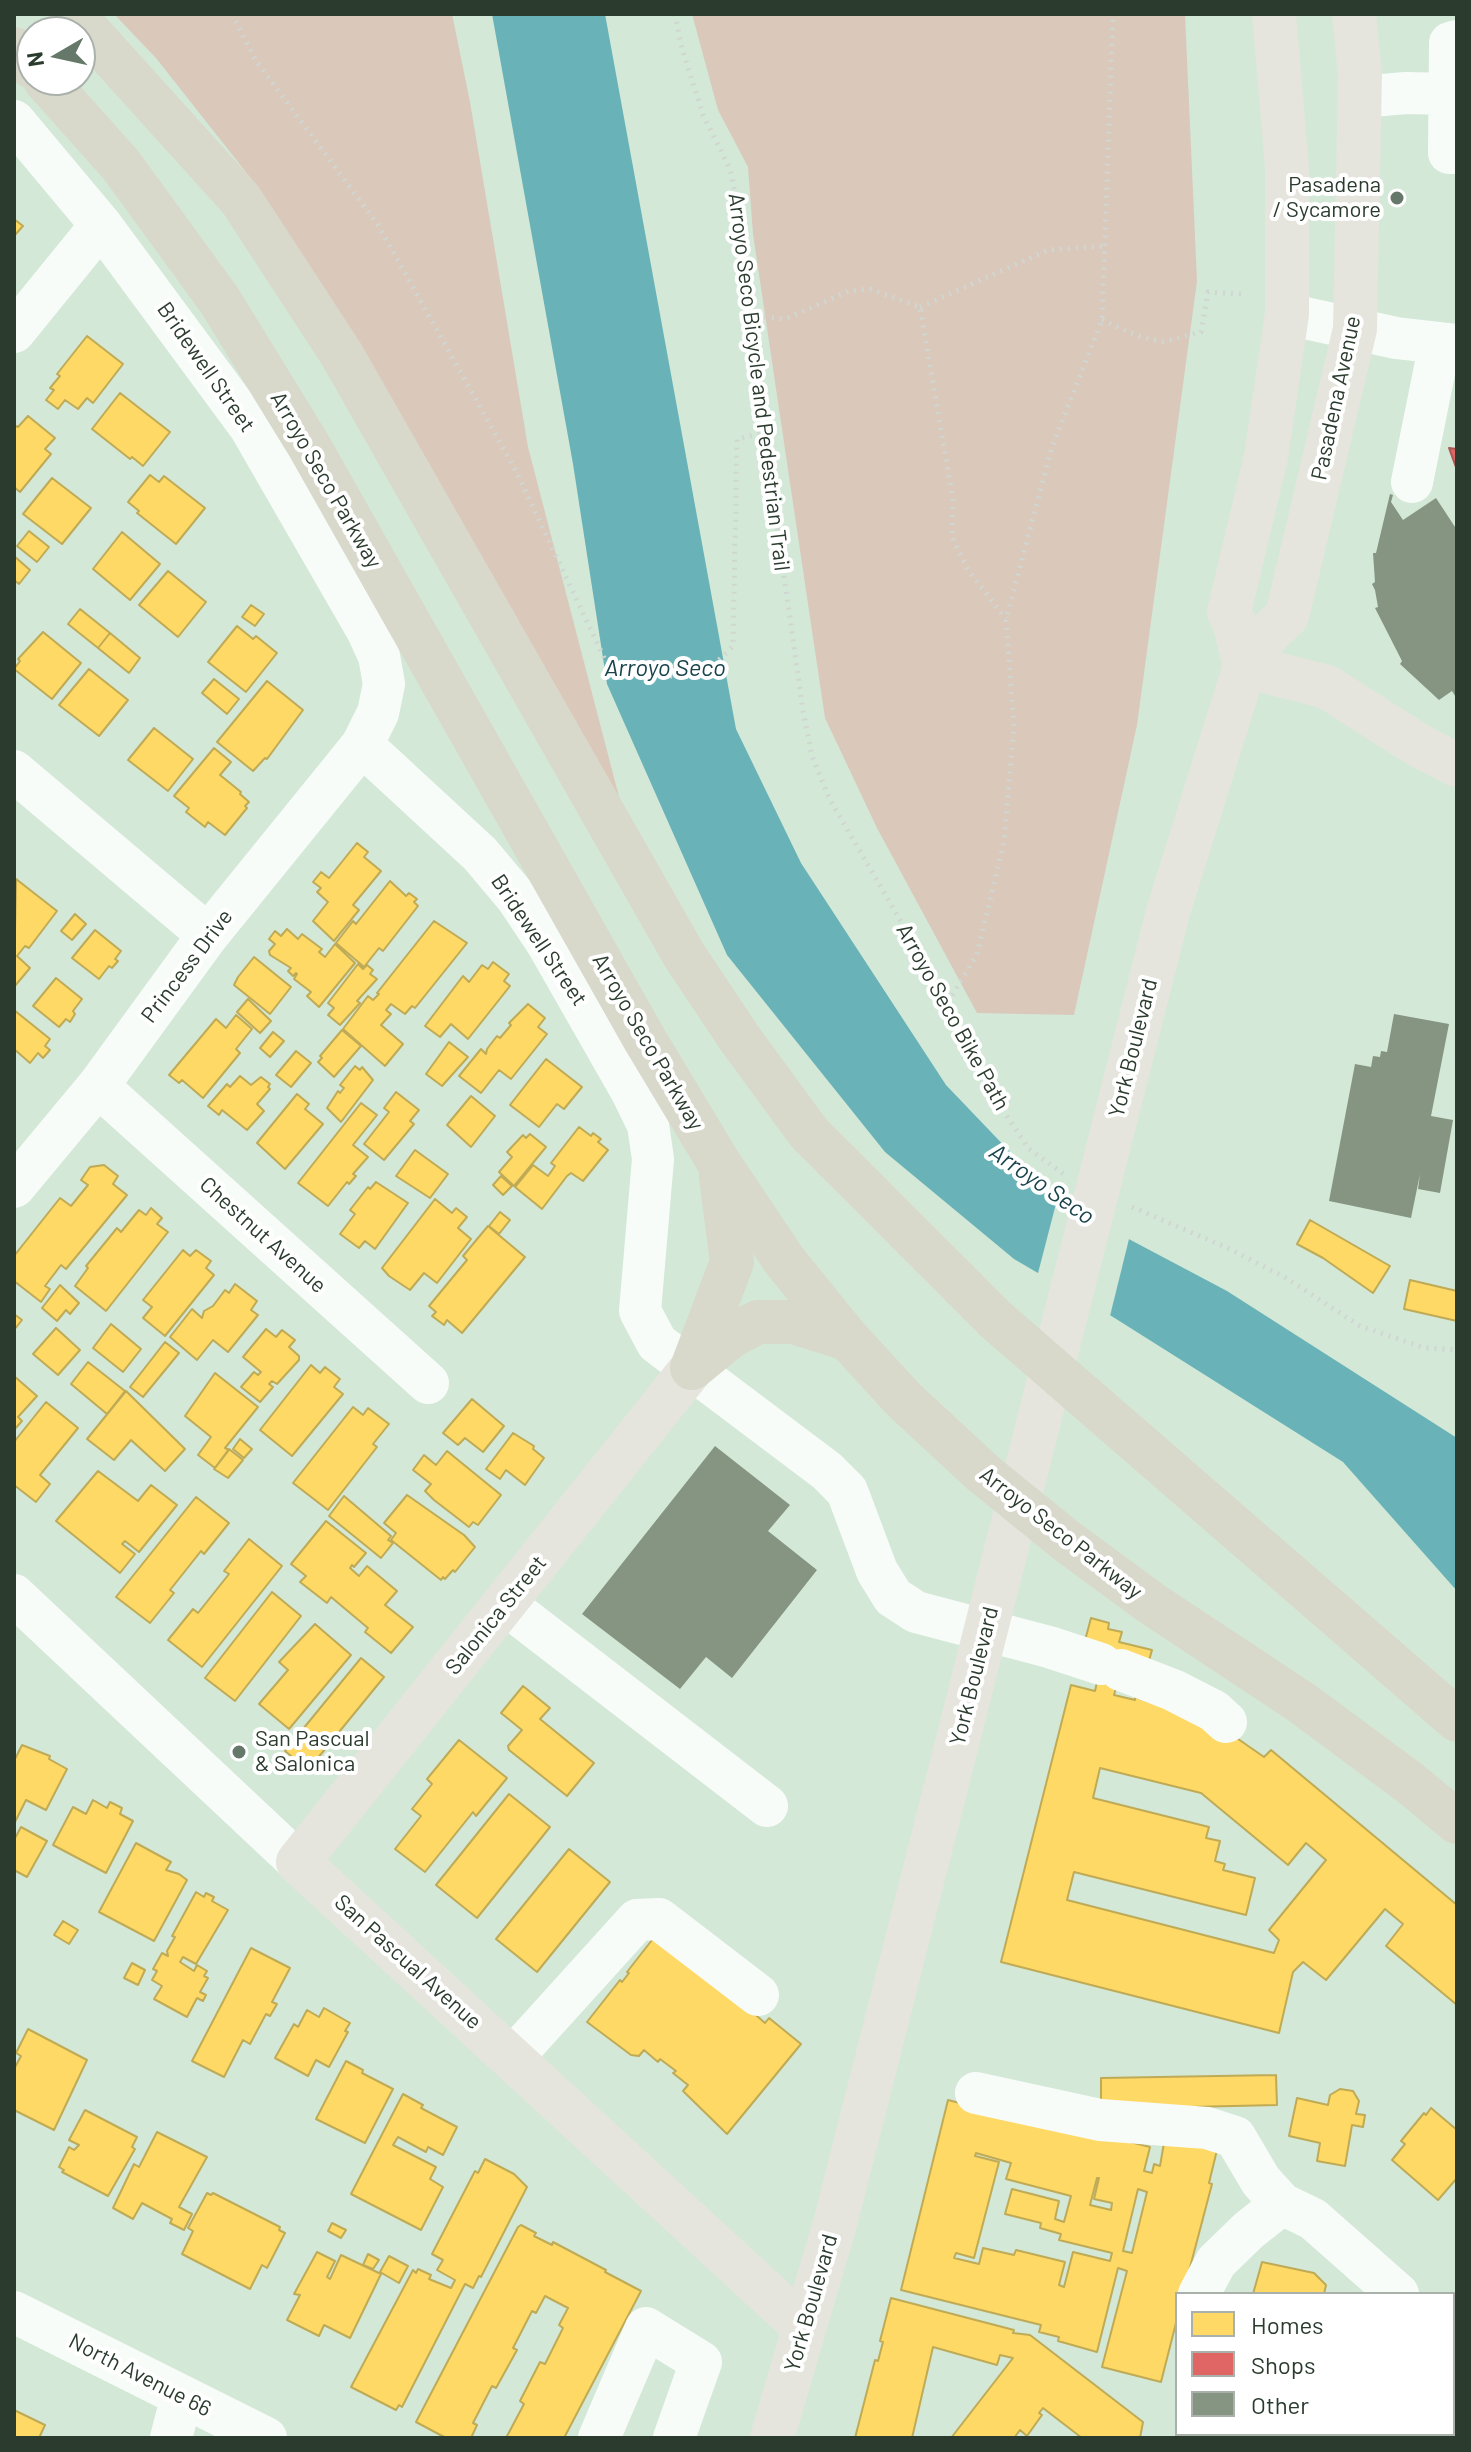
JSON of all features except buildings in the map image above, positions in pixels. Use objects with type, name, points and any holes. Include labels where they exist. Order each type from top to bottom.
[{"type":"highway","points":[[73,14],[241,200],[325,329],[684,955],[740,1039],[809,1133],[996,1320],[1457,1720]]},
{"type":"highway","name":"Arroyo Seco Parkway","points":[[59,96],[121,165],[220,301],[309,446],[645,1040],[719,1163],[784,1260],[848,1339],[904,1400],[961,1453],[1068,1542],[1151,1603],[1302,1703],[1457,1822]]},
{"type":"highway","points":[[692,1368],[732,1262],[719,1163]]},
{"type":"highway","points":[[692,1368],[731,1336],[758,1322],[793,1322],[848,1339]]},
{"type":"main road","points":[[1274,14],[1287,167],[1287,314],[1266,457],[1229,612],[1245,666],[1327,687],[1418,745],[1457,765]]},
{"type":"main road","name":"Pasadena Avenue","points":[[1168,912],[1245,666],[1269,633],[1287,616],[1355,329],[1360,97],[1354,14]]},
{"type":"main road","name":"York Boulevard","points":[[772,2438],[836,2220],[1168,912]]},
{"type":"main road","name":"Salonica Street","points":[[298,1862],[692,1368]]},
{"type":"main road","name":"San Pascual Avenue","points":[[298,1862],[804,2327]]},
{"type":"street","points":[[1457,41],[1450,43],[1449,94],[1449,153],[1457,153]]},
{"type":"street","points":[[1360,97],[1406,93],[1449,94]]},
{"type":"street","name":"Bridewell Street","points":[[14,121],[101,225],[250,427],[367,630],[379,656],[384,684],[378,713],[362,745],[480,854],[517,898],[547,943],[632,1092],[648,1125],[653,1159],[640,1311],[657,1343],[827,1471],[847,1491],[877,1571],[893,1597],[916,1612],[1049,1647],[1173,1690],[1214,1711],[1226,1722]]},
{"type":"street","points":[[14,332],[101,225]]},
{"type":"street","points":[[1287,314],[1396,338],[1448,344],[1412,482]]},
{"type":"street","name":"Princess Drive","points":[[14,1187],[98,1086],[208,935],[362,745]]},
{"type":"street","points":[[14,771],[208,935]]},
{"type":"street","name":"Chestnut Avenue","points":[[98,1086],[428,1383]]},
{"type":"street","name":"San Pascual Avenue","points":[[14,1595],[298,1862]]},
{"type":"street","points":[[505,1604],[767,1806]]},
{"type":"street","points":[[512,2058],[637,1920],[659,1919],[758,1995]]},
{"type":"street","points":[[976,2093],[1100,2120],[1207,2128],[1235,2137],[1261,2181],[1396,2292]]},
{"type":"street","points":[[1200,2292],[1216,2262],[1249,2230],[1298,2212]]},
{"type":"street","name":"North Avenue 66","points":[[14,2312],[266,2438]]},
{"type":"street","points":[[599,2438],[646,2328],[701,2362],[674,2438]]},
{"type":"street","points":[[171,2438],[182,2396]]},
{"type":"path","points":[[232,14],[256,61],[378,225],[516,471],[606,662],[672,676],[702,677],[733,646],[737,439],[764,433]]},
{"type":"path","name":"Arroyo Seco Bicycle and Pedestrian Trail","points":[[675,14],[681,45],[703,115],[730,169],[735,193],[748,315],[803,711]]},
{"type":"path","points":[[948,1002],[977,954],[1004,842],[1014,726],[1006,619],[1052,447],[1102,320],[1113,14]]},
{"type":"path","points":[[748,315],[785,319],[849,291],[870,289],[920,307],[1048,250],[1104,246]]},
{"type":"path","points":[[1102,320],[1138,336],[1162,342],[1201,332],[1208,292],[1241,294]]},
{"type":"path","points":[[920,307],[953,500],[952,537],[968,570],[1006,619]]},
{"type":"path","name":"Arroyo Seco Bike Path","points":[[803,711],[812,756],[830,800],[948,1002],[1004,1112],[1029,1149],[1071,1178]]},
{"type":"path","points":[[1129,1206],[1258,1263],[1360,1326],[1425,1348],[1457,1350]]},
{"type":"shaded area","points":[[114,14],[452,14],[470,102],[528,447],[624,816],[260,190],[156,58]]},
{"type":"shaded area","points":[[692,14],[1185,14],[1197,281],[1137,725],[1074,1015],[977,1013],[877,828],[825,718],[753,234],[748,167],[718,110]]},
{"type":"water","name":"Arroyo Seco","points":[[492,14],[605,14],[736,729],[801,863],[946,1085],[1057,1201],[1227,1291],[1457,1438],[1457,1591],[1343,1462],[1113,1317],[1014,1259],[885,1152],[727,955],[607,684],[573,464]]},
{"type":"pier","points":[[1058,1196],[1130,1235],[1109,1320],[1037,1277]]},
{"type":"place","name":"Pasadena / Sycamore","points":[[1397,198]]},
{"type":"place","name":"San Pascual & Salonica","points":[[239,1752]]}]
